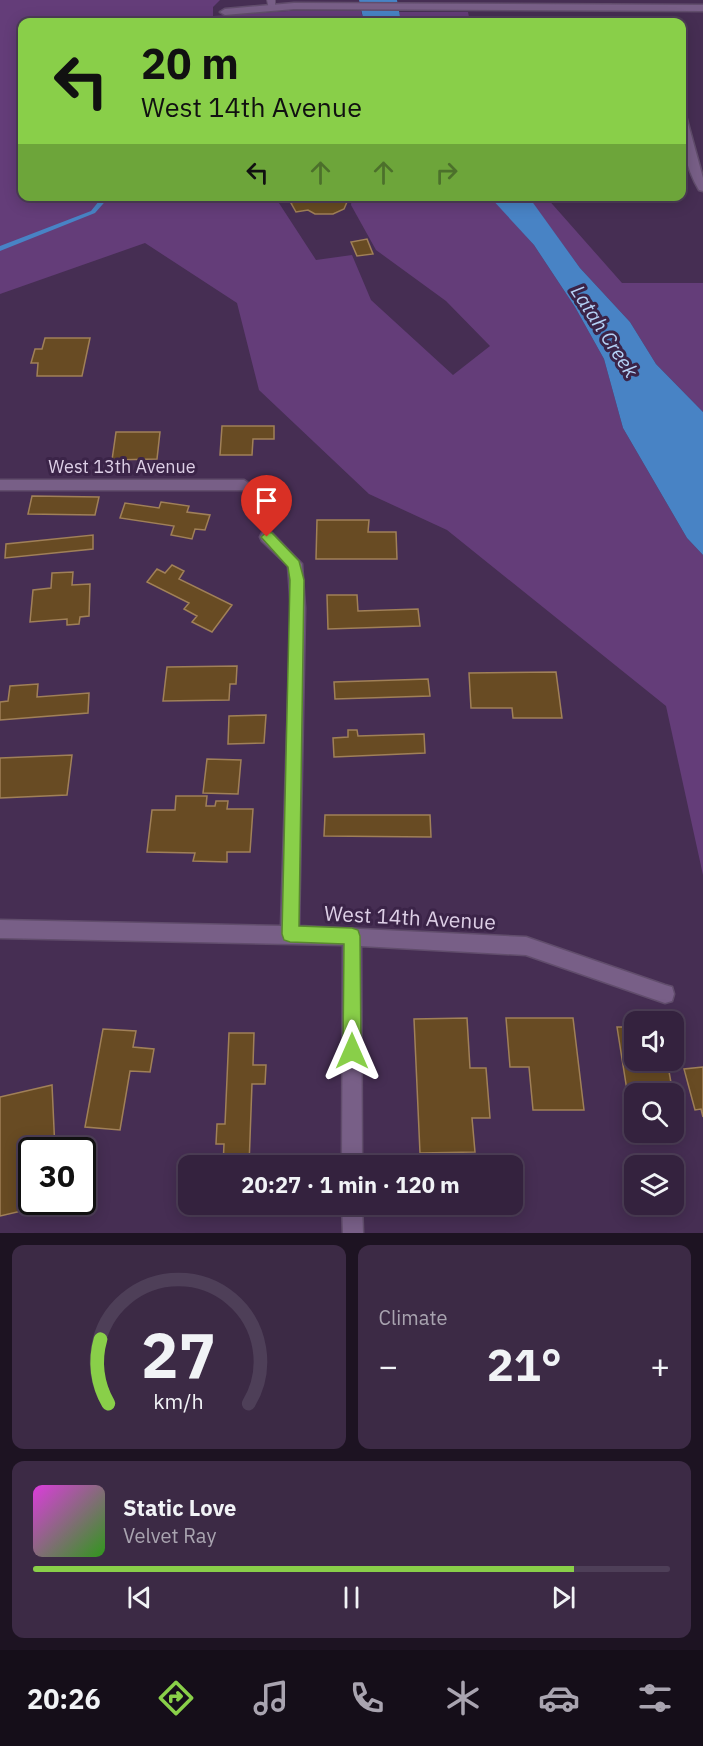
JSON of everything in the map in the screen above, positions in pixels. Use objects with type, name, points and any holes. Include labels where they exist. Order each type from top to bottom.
[{"type":"street","points":[[225,12],[271,4],[481,8],[703,8]]},
{"type":"street","points":[[686,136],[696,175],[703,188]]},
{"type":"street","name":"West 13th Avenue","points":[[0,484],[244,485]]},
{"type":"street","points":[[267,537],[295,564],[297,580],[290,934]]},
{"type":"street","name":"West 14th Avenue","points":[[0,929],[352,936],[526,946],[664,994]]},
{"type":"street","points":[[352,936],[352,1155]]},
{"type":"street","points":[[352,1215],[352,1233]]},
{"type":"shaded area","points":[[0,0],[220,0],[213,7],[213,16],[288,11],[361,11],[363,18],[18,18],[18,201],[278,201],[316,260],[352,255],[371,300],[453,375],[490,346],[446,301],[376,250],[351,205],[352,201],[495,201],[534,245],[575,307],[604,359],[623,428],[687,538],[703,555],[703,875],[666,706],[447,530],[369,494],[259,390],[237,303],[145,243],[0,294]]},
{"type":"shaded area","points":[[399,12],[468,12],[469,18],[400,18]]},
{"type":"shaded area","points":[[531,201],[550,201],[622,283],[703,283],[703,412],[656,364],[630,322],[580,268]]},
{"type":"water","points":[[359,0],[397,0],[400,18],[363,18]]},
{"type":"water","name":"Latah Creek","points":[[494,201],[532,201],[580,268],[630,322],[656,364],[703,412],[703,555],[687,538],[623,428],[604,359],[575,307],[534,245]]},
{"type":"building","points":[[296,201],[347,202],[344,209],[333,214],[315,214],[308,210],[296,212],[291,203]]},
{"type":"building","points":[[367,239],[373,254],[357,256],[351,242]]},
{"type":"building","points":[[45,338],[90,338],[82,376],[37,376],[38,363],[31,363],[35,349],[42,349]]},
{"type":"building","points":[[222,426],[274,426],[274,439],[253,439],[252,455],[220,455]]},
{"type":"building","points":[[116,432],[160,432],[157,459],[112,460]]},
{"type":"building","points":[[32,496],[99,497],[95,515],[28,514]]},
{"type":"building","points":[[161,502],[189,506],[187,512],[210,515],[205,530],[195,529],[192,539],[171,535],[174,526],[120,518],[125,503],[159,508]]},
{"type":"building","points":[[317,520],[369,520],[368,532],[396,532],[397,559],[316,559]]},
{"type":"building","points":[[93,535],[93,549],[5,558],[6,544]]},
{"type":"building","points":[[172,565],[184,571],[179,579],[232,605],[212,632],[192,622],[197,616],[184,609],[189,603],[147,582],[157,569],[165,573]]},
{"type":"building","points":[[73,572],[72,585],[90,584],[89,616],[80,617],[79,624],[67,625],[67,619],[30,622],[33,590],[51,588],[52,573]]},
{"type":"building","points":[[327,595],[357,595],[358,611],[418,609],[420,626],[328,629]]},
{"type":"building","points":[[237,666],[236,684],[230,684],[229,700],[163,701],[167,667]]},
{"type":"building","points":[[556,672],[562,718],[513,718],[512,708],[471,708],[469,673]]},
{"type":"building","points":[[428,679],[430,696],[335,699],[334,682]]},
{"type":"building","points":[[38,684],[37,697],[89,693],[88,713],[0,720],[0,702],[8,701],[10,686]]},
{"type":"building","points":[[266,715],[264,743],[228,744],[229,716]]},
{"type":"building","points":[[348,730],[357,730],[358,736],[424,734],[425,753],[334,757],[333,738],[348,737]]},
{"type":"building","points":[[72,755],[67,795],[0,798],[0,758]]},
{"type":"building","points":[[207,759],[241,760],[238,794],[203,793]]},
{"type":"building","points":[[176,796],[207,796],[206,806],[215,806],[216,801],[228,801],[227,809],[253,809],[250,852],[227,852],[227,862],[193,861],[195,853],[147,852],[152,810],[175,810]]},
{"type":"building","points":[[325,815],[430,815],[431,837],[324,836]]},
{"type":"building","points":[[467,1018],[470,1068],[486,1068],[490,1118],[472,1118],[475,1152],[420,1153],[414,1019]]},
{"type":"building","points":[[506,1018],[573,1018],[584,1110],[533,1110],[529,1067],[510,1067]]},
{"type":"building","points":[[617,1027],[624,1027],[624,1071],[669,1071],[671,1083],[626,1083]]},
{"type":"building","points":[[103,1029],[136,1031],[133,1047],[154,1049],[150,1072],[130,1071],[120,1130],[85,1127]]},
{"type":"building","points":[[229,1033],[254,1033],[253,1065],[266,1065],[265,1084],[252,1084],[249,1155],[224,1155],[224,1144],[216,1144],[217,1124],[225,1124]]},
{"type":"building","points":[[703,1067],[703,1117],[701,1109],[695,1110],[684,1069]]},
{"type":"building","points":[[52,1085],[54,1137],[18,1137],[18,1212],[0,1216],[0,1097]]},
{"type":"waterway","points":[[0,249],[93,212],[103,201]]},
{"type":"route","points":[[267,537],[295,564],[297,580],[290,934],[352,936],[352,1051]]}]
